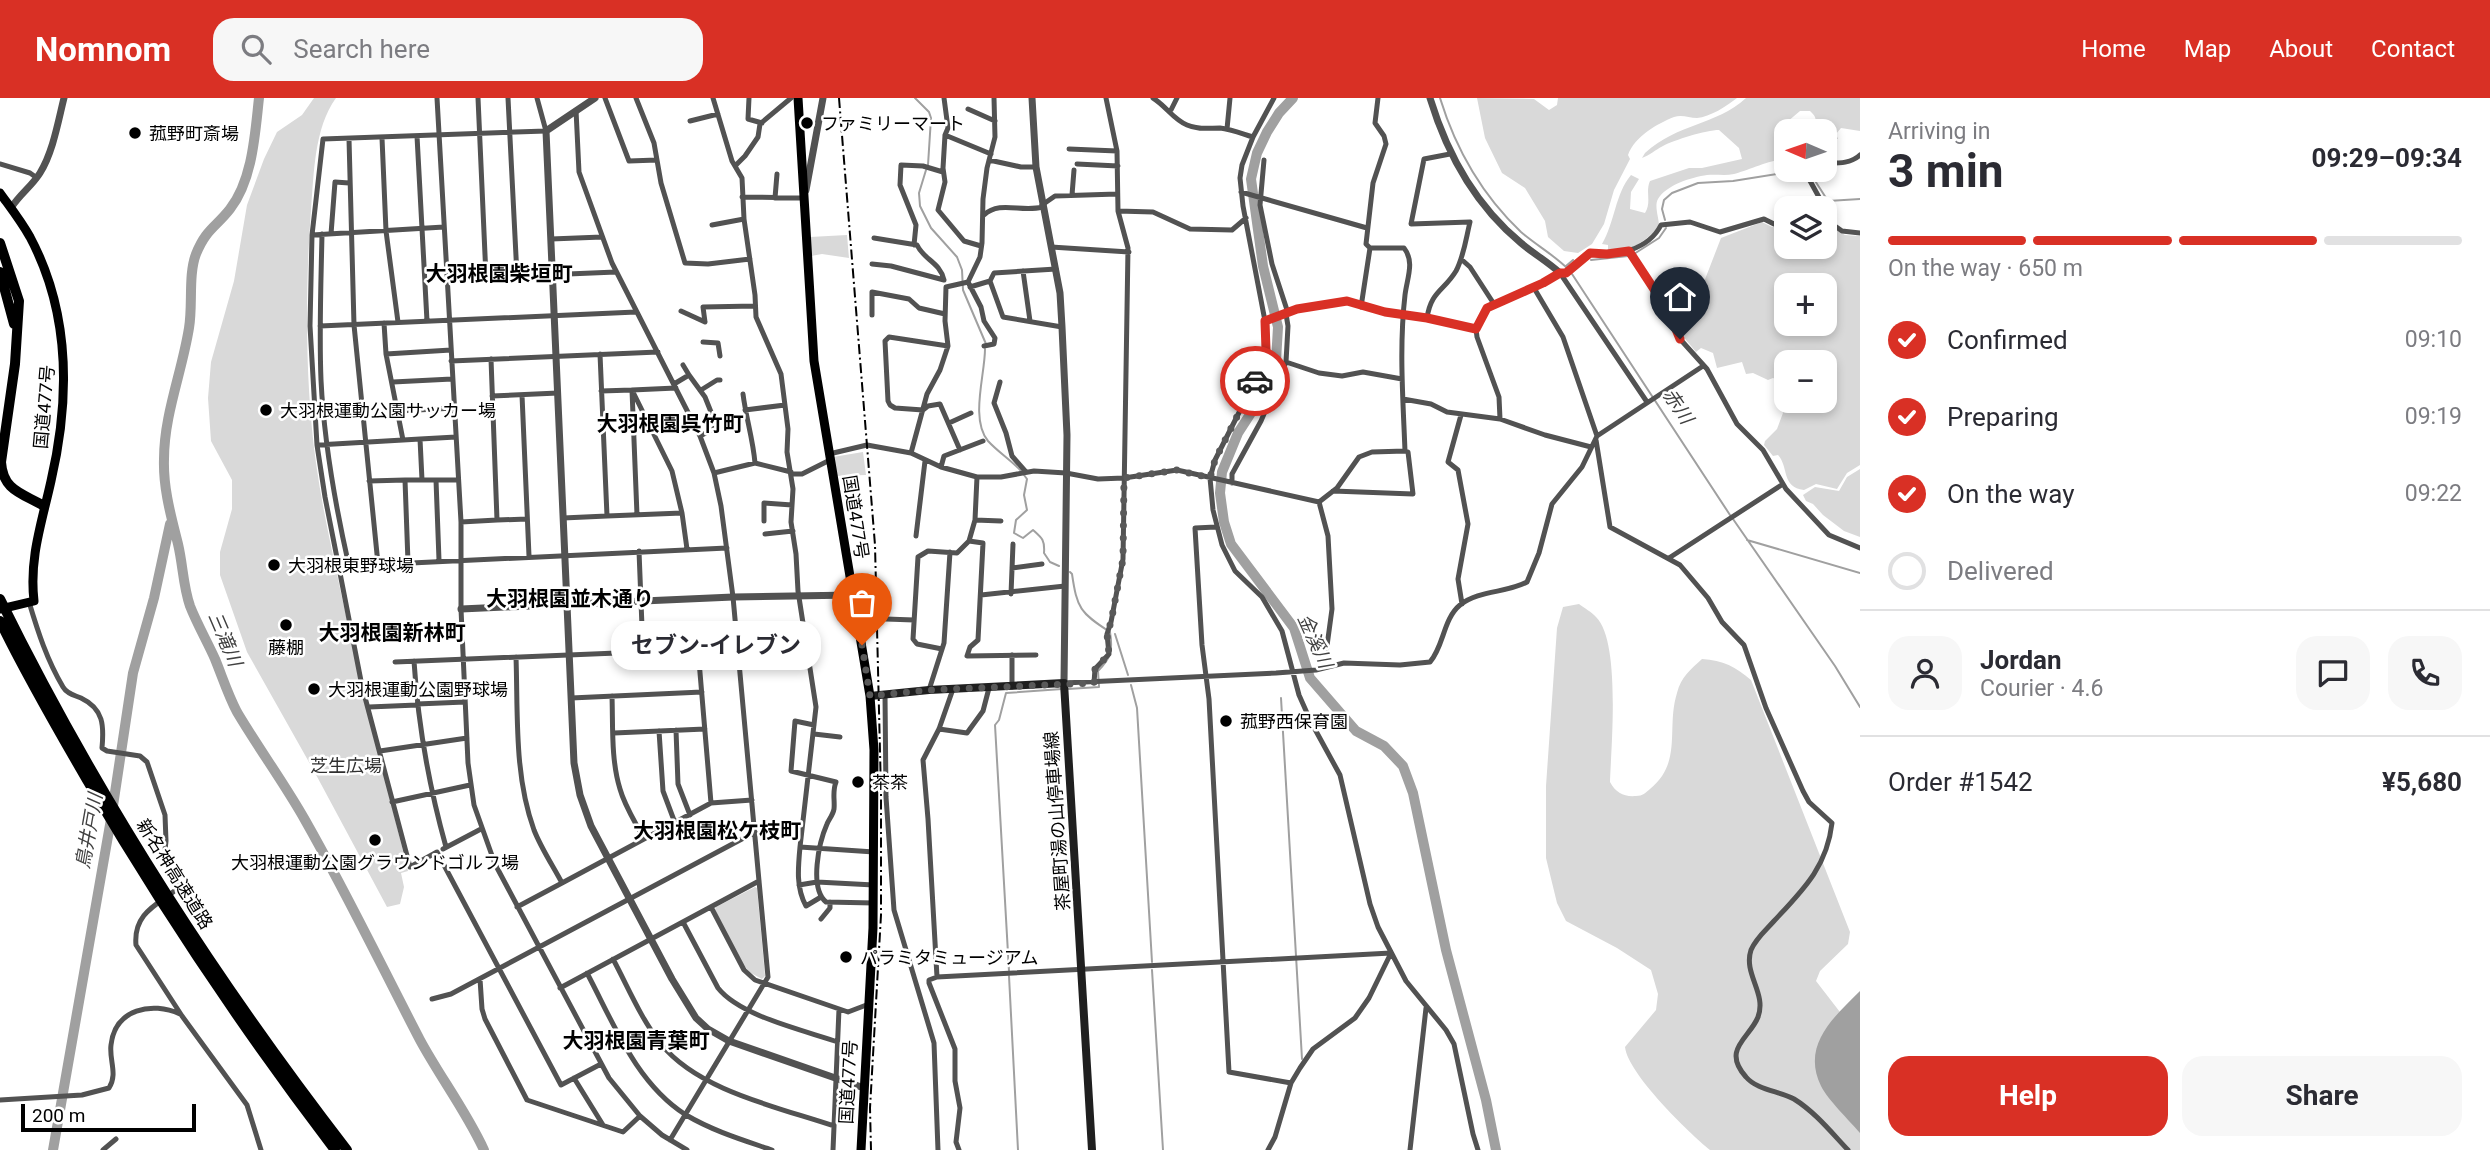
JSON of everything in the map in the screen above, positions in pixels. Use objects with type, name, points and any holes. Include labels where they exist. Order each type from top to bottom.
[{"type":"highway","name":"国道477号","points":[[798,98],[814,361],[870,696],[874,750],[874,903],[861,1150]]},
{"type":"highway","name":"国道477号","points":[[0,193],[29,236],[43,267],[54,301],[62,342],[63,408],[58,446],[33,559],[34,601],[29,602]]},
{"type":"highway","points":[[0,243],[19,301],[2,472],[10,487],[44,506]]},
{"type":"highway","points":[[0,272],[17,338]]},
{"type":"highway","name":"新名神高速道路","points":[[0,600],[71,734],[178,920],[236,1015],[335,1150]]},
{"type":"highway","points":[[0,609],[29,602]]},
{"type":"highway","name":"新名神高速道路","points":[[0,621],[118,834],[347,1150]]},
{"type":"main road","points":[[870,696],[929,690],[1064,687]]},
{"type":"main road","name":"茶屋町湯の山停車場線","points":[[1064,687],[1092,1150]]},
{"type":"street","points":[[11,208],[20,194],[37,178],[48,155],[64,98]]},
{"type":"street","points":[[437,98],[461,522],[461,609],[470,785],[481,829],[495,864],[615,1088],[640,1116],[686,1150]]},
{"type":"street","points":[[478,98],[486,277]]},
{"type":"street","points":[[508,98],[517,276]]},
{"type":"street","points":[[537,98],[546,131],[576,779],[586,813],[690,1009],[708,1029],[729,1041],[863,1088]]},
{"type":"street","points":[[481,829],[410,867],[362,686],[324,498],[317,444],[311,339],[312,235],[323,139],[546,131],[595,98]]},
{"type":"street","points":[[605,98],[629,161],[657,160]]},
{"type":"street","points":[[636,98],[654,143],[661,183],[685,263],[708,264],[750,259]]},
{"type":"street","points":[[713,98],[735,166],[742,178],[756,320],[781,374],[800,597],[816,701],[810,776],[800,848],[799,885],[806,906],[821,897]]},
{"type":"street","points":[[749,98],[748,120],[762,123]]},
{"type":"street","points":[[735,166],[758,137],[762,123],[791,98]]},
{"type":"street","points":[[742,197],[803,198],[823,98]]},
{"type":"street","points":[[944,98],[948,128],[945,135],[945,182],[938,210],[964,241],[982,246]]},
{"type":"street","points":[[968,284],[982,246],[983,199],[995,137],[994,98]]},
{"type":"street","points":[[1032,98],[1036,167],[1056,269],[1062,327],[1067,435],[1064,687],[1102,682],[1323,669],[1344,663],[1400,665],[1430,662],[1450,620],[1462,604],[1487,593],[1527,582],[1539,553],[1552,504],[1582,467],[1597,438],[1703,366]]},
{"type":"street","points":[[1094,683],[1095,669],[1109,654],[1107,634],[1123,559],[1129,252],[1118,211],[1117,151],[1106,98]]},
{"type":"street","points":[[1153,98],[1171,110],[1176,120],[1194,128],[1227,130],[1253,137]]},
{"type":"street","points":[[1171,110],[1177,98]]},
{"type":"street","points":[[1227,130],[1230,98]]},
{"type":"street","points":[[1274,98],[1242,164],[1246,218],[1267,320],[1266,350],[1248,398],[1215,460],[1212,479],[1216,527],[1235,571],[1262,597],[1282,631],[1295,671],[1299,695],[1340,775],[1370,904],[1378,927],[1406,981],[1454,1044],[1478,1150]]},
{"type":"street","points":[[1334,491],[1413,494],[1408,452],[1405,451],[1401,356],[1409,254],[1404,248],[1370,248],[1366,244],[1373,183],[1387,144],[1376,123],[1378,98]]},
{"type":"street","points":[[1430,98],[1450,154],[1469,186],[1520,243],[1563,273],[1649,401]]},
{"type":"street","points":[[968,108],[995,121]]},
{"type":"street","points":[[576,110],[579,172],[602,237],[616,272],[700,436],[715,473],[722,506],[733,597],[755,832],[768,977],[670,1140]]},
{"type":"street","points":[[690,121],[718,114]]},
{"type":"street","points":[[945,135],[990,157],[1021,167],[1036,167]]},
{"type":"street","points":[[417,136],[427,321]]},
{"type":"street","points":[[382,138],[387,231],[398,322]]},
{"type":"street","points":[[349,139],[354,324],[378,564]]},
{"type":"street","points":[[1069,149],[1117,151]]},
{"type":"street","points":[[1427,318],[1433,297],[1455,273],[1470,222],[1411,224],[1424,159],[1450,154]]},
{"type":"street","points":[[1838,163],[1854,160],[1860,155]]},
{"type":"street","points":[[1231,483],[1232,474],[1261,421],[1286,362],[1288,326],[1260,205],[1264,160]]},
{"type":"street","points":[[0,164],[30,173],[37,178]]},
{"type":"street","points":[[914,244],[916,225],[900,185],[901,166],[923,166],[943,172]]},
{"type":"street","points":[[1072,195],[1075,167],[1118,166]]},
{"type":"street","points":[[775,198],[777,174]]},
{"type":"street","points":[[318,180],[349,183]]},
{"type":"street","points":[[331,234],[335,182]]},
{"type":"street","points":[[1243,193],[1367,228]]},
{"type":"street","points":[[984,215],[996,207],[1032,210],[1052,197],[1117,194]]},
{"type":"street","points":[[1118,211],[1153,212],[1190,229],[1232,230],[1246,218]]},
{"type":"street","points":[[712,225],[744,219]]},
{"type":"street","points":[[1500,419],[1499,397],[1488,362],[1479,345],[1476,329],[1487,308],[1563,273],[1590,253],[1629,251],[1649,240],[1661,225],[1690,222],[1720,232],[1764,219],[1774,223]]},
{"type":"street","points":[[1837,227],[1842,231],[1860,233]]},
{"type":"street","points":[[312,235],[444,228]]},
{"type":"street","points":[[322,234],[321,379],[335,500],[349,565]]},
{"type":"street","points":[[551,239],[602,237]]},
{"type":"street","points":[[874,238],[914,244],[923,255],[934,260],[942,272],[945,284],[948,346],[943,365],[927,394],[911,453]]},
{"type":"street","points":[[1051,247],[1129,252]]},
{"type":"street","points":[[1361,307],[1370,248]]},
{"type":"street","points":[[1629,251],[1669,312],[1680,339],[1703,366],[1737,424],[1763,450],[1783,484],[1824,531],[1860,548]]},
{"type":"street","points":[[1461,259],[1470,267],[1494,304]]},
{"type":"street","points":[[872,264],[891,266],[945,284],[990,281]]},
{"type":"street","points":[[1056,269],[994,274],[990,281],[1003,317],[1062,327]]},
{"type":"street","points":[[1023,271],[1030,321]]},
{"type":"street","points":[[447,279],[616,272]]},
{"type":"street","points":[[968,284],[981,307],[984,321],[995,338],[994,344],[986,346]]},
{"type":"street","points":[[1534,288],[1563,337],[1597,438],[1610,527],[1669,558],[1694,580],[1709,598],[1722,622],[1745,645],[1771,720],[1803,791],[1809,802],[1832,823],[1826,850],[1808,886],[1758,939],[1752,949],[1750,969],[1760,1004],[1758,1018],[1740,1040],[1738,1060],[1745,1077],[1785,1095],[1809,1110],[1848,1150]]},
{"type":"street","points":[[872,315],[872,292],[909,299],[919,308],[945,314]]},
{"type":"street","points":[[1267,320],[1310,306],[1347,301],[1361,307],[1476,329]]},
{"type":"street","points":[[681,311],[705,323],[703,307],[755,306]]},
{"type":"street","points":[[320,326],[636,312]]},
{"type":"street","points":[[384,323],[386,354],[403,440]]},
{"type":"street","points":[[948,346],[889,337],[885,341],[887,394],[890,405],[923,410],[928,406],[940,404],[960,450]]},
{"type":"street","points":[[703,342],[718,343],[720,356]]},
{"type":"street","points":[[386,354],[451,350]]},
{"type":"street","points":[[452,361],[658,352]]},
{"type":"street","points":[[600,355],[607,516]]},
{"type":"street","points":[[491,359],[497,520]]},
{"type":"street","points":[[1286,362],[1319,373],[1342,376],[1363,372],[1402,379]]},
{"type":"street","points":[[684,365],[701,390],[717,427],[700,436]]},
{"type":"street","points":[[601,391],[675,386],[689,375]]},
{"type":"street","points":[[393,382],[453,379]]},
{"type":"street","points":[[701,390],[720,380]]},
{"type":"street","points":[[1000,383],[994,403],[1012,456],[1023,473]]},
{"type":"street","points":[[632,390],[672,471],[687,549]]},
{"type":"street","points":[[632,390],[637,515]]},
{"type":"street","points":[[492,396],[558,393]]},
{"type":"street","points":[[743,394],[755,463]]},
{"type":"street","points":[[522,395],[529,556]]},
{"type":"street","points":[[1403,399],[1421,401],[1443,411],[1461,415],[1500,419],[1591,447]]},
{"type":"street","points":[[745,410],[785,405]]},
{"type":"street","points":[[399,411],[454,408]]},
{"type":"street","points":[[948,423],[971,413]]},
{"type":"street","points":[[1461,415],[1448,462],[1458,470],[1468,524],[1458,579],[1462,604]]},
{"type":"street","points":[[317,444],[456,437]]},
{"type":"street","points":[[420,439],[422,480]]},
{"type":"street","points":[[941,467],[944,456],[983,441]]},
{"type":"street","points":[[715,473],[755,463],[802,474],[830,457],[867,444],[911,453],[941,467],[977,477],[1066,473],[1098,479],[1177,470],[1320,502]]},
{"type":"street","points":[[1320,502],[1334,491],[1359,457],[1372,453],[1405,451]]},
{"type":"street","points":[[916,536],[925,461]]},
{"type":"street","points":[[942,649],[917,644],[913,639],[918,557],[928,551],[957,553],[969,541],[975,520],[977,477]]},
{"type":"street","points":[[405,480],[408,562]]},
{"type":"street","points":[[436,480],[439,561]]},
{"type":"street","points":[[369,481],[458,480]]},
{"type":"street","points":[[1669,558],[1783,484]]},
{"type":"street","points":[[1320,502],[1328,536],[1332,609],[1323,669]]},
{"type":"street","points":[[764,522],[764,503],[792,505]]},
{"type":"street","points":[[563,517],[682,513]]},
{"type":"street","points":[[461,522],[527,519]]},
{"type":"street","points":[[975,520],[1001,521]]},
{"type":"street","points":[[1216,527],[1195,528],[1205,676],[1209,699],[1229,1072],[1291,1083]]},
{"type":"street","points":[[765,534],[793,531]]},
{"type":"street","points":[[969,541],[983,544],[978,640],[970,647],[967,656],[1036,655]]},
{"type":"street","points":[[1011,594],[1013,544]]},
{"type":"street","points":[[339,568],[349,565],[461,559],[727,548]]},
{"type":"street","points":[[639,551],[643,652]]},
{"type":"street","points":[[929,690],[944,643],[950,552]]},
{"type":"street","points":[[1012,568],[1042,564]]},
{"type":"street","points":[[982,596],[1065,586]]},
{"type":"street","points":[[461,609],[733,597],[853,595]]},
{"type":"street","points":[[29,602],[45,656],[66,691],[89,702],[100,713],[104,726],[102,748],[140,756],[147,762],[158,790],[166,827],[164,859],[181,886],[141,917],[135,931],[136,944],[182,1016],[247,1105],[261,1150]]},
{"type":"street","points":[[886,619],[914,620]]},
{"type":"street","points":[[395,662],[737,648]]},
{"type":"street","points":[[698,649],[711,803]]},
{"type":"street","points":[[1012,655],[1012,687]]},
{"type":"street","points":[[516,657],[519,760],[524,796],[535,831],[562,883]]},
{"type":"street","points":[[414,661],[417,704],[431,793],[446,848]]},
{"type":"street","points":[[939,729],[967,733],[983,712],[989,688]]},
{"type":"street","points":[[937,977],[929,819],[923,760],[939,729],[953,689]]},
{"type":"street","points":[[571,698],[702,692]]},
{"type":"street","points":[[885,695],[886,797],[894,910],[934,1043],[938,1150]]},
{"type":"street","points":[[612,696],[615,763],[620,790],[644,839]]},
{"type":"street","points":[[369,707],[465,702]]},
{"type":"street","points":[[814,725],[795,721],[791,771],[836,782],[833,791],[834,812],[819,849],[817,882],[821,897],[830,902],[874,903]]},
{"type":"street","points":[[614,733],[705,729]]},
{"type":"street","points":[[676,730],[678,784],[690,815]]},
{"type":"street","points":[[659,731],[663,791],[675,823]]},
{"type":"street","points":[[814,734],[840,737]]},
{"type":"street","points":[[380,751],[467,738]]},
{"type":"street","points":[[392,802],[470,785]]},
{"type":"street","points":[[517,907],[711,803],[752,800]]},
{"type":"street","points":[[432,999],[451,995],[755,832]]},
{"type":"street","points":[[800,848],[874,852]]},
{"type":"street","points":[[437,852],[561,1085],[601,1064]]},
{"type":"street","points":[[560,988],[759,881]]},
{"type":"street","points":[[799,885],[817,882],[874,885]]},
{"type":"street","points":[[821,919],[830,908],[830,902]]},
{"type":"street","points":[[711,907],[744,971],[755,980],[848,1012],[869,1004]]},
{"type":"street","points":[[683,922],[718,988],[731,1001],[747,1011],[838,1042]]},
{"type":"street","points":[[959,1150],[956,1142],[960,1108],[955,1082],[955,1049],[929,980],[937,977],[1391,953]]},
{"type":"street","points":[[1268,1150],[1275,1137],[1291,1083],[1313,1049],[1355,1018],[1391,953]]},
{"type":"street","points":[[613,959],[661,1044],[684,1066],[706,1080],[834,1126]]},
{"type":"street","points":[[587,974],[640,1070],[659,1093],[685,1114],[721,1132],[772,1150]]},
{"type":"street","points":[[480,979],[485,1019],[527,1100],[623,1132],[640,1116]]},
{"type":"street","points":[[0,1100],[82,1095],[103,1091],[113,1082],[111,1042],[117,1027],[129,1014],[150,1006],[182,1016]]},
{"type":"street","points":[[1410,1150],[1426,1008]]},
{"type":"street","points":[[833,1150],[839,1009]]},
{"type":"street","points":[[575,1078],[603,1125]]},
{"type":"street","points":[[103,1150],[116,1139]]},
{"type":"green space","name":"芝生広場","points":[[314,98],[336,98],[323,123],[314,167],[307,337],[312,432],[321,496],[341,593],[408,871],[401,873],[404,887],[400,904],[387,907],[247,652],[220,575],[220,552],[232,509],[232,480],[211,441],[208,398],[211,362],[234,281],[247,205],[264,159],[277,132],[302,115]]},
{"type":"green space","points":[[1477,98],[1534,99],[1549,110],[1557,105],[1558,98],[1737,98],[1718,111],[1702,117],[1674,117],[1641,136],[1628,155],[1630,159],[1614,190],[1604,224],[1592,244],[1578,253],[1564,251],[1548,237],[1545,221],[1525,188],[1502,173],[1485,138]]},
{"type":"green space","points":[[1746,98],[1860,98],[1860,131],[1841,128],[1838,132],[1838,119],[1816,119],[1810,111],[1800,111],[1791,119],[1774,119],[1774,161],[1734,174],[1701,176],[1673,186],[1658,199],[1659,226],[1654,232],[1630,248],[1608,252],[1608,245],[1602,244],[1631,175],[1639,179],[1631,192],[1630,209],[1645,213],[1650,181],[1689,168],[1702,168],[1742,159],[1739,148],[1719,130],[1698,133],[1675,141],[1642,158],[1670,136],[1734,107]]},
{"type":"green space","points":[[1762,222],[1774,227],[1774,259],[1837,259],[1837,231],[1845,235],[1860,236],[1860,465],[1847,473],[1837,489],[1816,484],[1804,490],[1792,485],[1778,455],[1773,456],[1764,445],[1777,429],[1783,413],[1837,413],[1837,350],[1774,350],[1774,378],[1768,380],[1753,373],[1746,374],[1742,362],[1717,368],[1713,353],[1701,348],[1696,352],[1682,335],[1673,312],[1704,282],[1721,238]]},
{"type":"green space","points":[[847,235],[849,258],[822,254],[811,256],[810,237]]},
{"type":"green space","points":[[863,452],[866,475],[836,476],[833,457]]},
{"type":"green space","points":[[1860,469],[1860,537],[1844,531],[1806,501],[1803,495],[1815,487],[1839,491],[1847,477]]},
{"type":"green space","points":[[1579,604],[1596,617],[1604,630],[1609,648],[1613,696],[1610,782],[1624,795],[1642,795],[1660,779],[1667,768],[1672,744],[1674,706],[1679,687],[1702,659],[1729,665],[1751,680],[1850,932],[1848,944],[1820,971],[1816,981],[1860,1038],[1860,1150],[1710,1150],[1661,1102],[1629,1058],[1625,1047],[1656,1010],[1658,994],[1651,970],[1566,921],[1557,903],[1546,858],[1546,786],[1557,628],[1563,607]]},
{"type":"green space","points":[[755,887],[765,976],[762,979],[749,972],[743,964],[715,910],[716,907]]},
{"type":"shaded area","points":[[1860,991],[1860,1133],[1824,1092],[1816,1071],[1815,1058],[1823,1033]]},
{"type":"waterway","name":"三滝川","points":[[259,98],[252,155],[244,184],[230,209],[211,229],[196,254],[191,281],[189,328],[167,426],[165,481],[186,591],[190,606],[237,712],[305,820],[420,1040],[484,1150]]},
{"type":"waterway","points":[[915,98],[929,112],[931,118],[928,165]]},
{"type":"waterway","name":"金溪川","points":[[1293,98],[1267,132],[1257,153],[1251,179],[1263,266],[1278,327],[1276,361],[1260,399],[1238,433],[1222,472],[1220,493],[1224,522],[1231,544],[1294,628],[1310,678],[1356,731],[1384,746],[1403,766],[1413,793],[1446,950],[1486,1100],[1496,1150]]},
{"type":"waterway","name":"赤川","points":[[1440,98],[1462,153],[1482,187],[1521,232],[1568,269]]},
{"type":"waterway","points":[[926,170],[919,193],[920,206],[931,228],[957,257],[962,270],[963,290],[986,344]]},
{"type":"waterway","points":[[1665,220],[1662,209],[1664,200],[1672,193],[1698,183],[1774,174]]},
{"type":"waterway","points":[[1816,182],[1828,201],[1860,199]]},
{"type":"waterway","points":[[1634,254],[1659,238],[1666,228]]},
{"type":"waterway","points":[[1591,260],[1628,256]]},
{"type":"waterway","points":[[1566,266],[1573,260]]},
{"type":"waterway","name":"赤川","points":[[1572,274],[1730,515]]},
{"type":"waterway","points":[[985,349],[979,409],[983,432],[988,441],[1021,471]]},
{"type":"waterway","points":[[1024,475],[1027,479],[1024,495],[1027,510],[1016,520],[1014,533],[1023,538],[1033,530],[1042,540],[1044,553],[1050,562],[1059,566]]},
{"type":"waterway","name":"赤川","points":[[1733,519],[1835,666],[1860,707]]},
{"type":"waterway","name":"鳥井戸川","points":[[53,1150],[111,819],[133,673],[154,598],[170,524]]},
{"type":"waterway","points":[[1747,540],[1860,573]]},
{"type":"waterway","points":[[1068,689],[1099,687],[1098,671],[1110,654],[1111,644],[1110,632],[1092,620],[1078,602],[1070,572]]},
{"type":"waterway","points":[[1115,634],[1128,675]]},
{"type":"waterway","points":[[1131,685],[1137,708],[1152,962]]},
{"type":"waterway","points":[[1009,971],[995,725],[999,720],[1006,693],[1062,689]]},
{"type":"waterway","points":[[1281,698],[1302,1059]]},
{"type":"waterway","points":[[1152,970],[1163,1150]]},
{"type":"waterway","points":[[1009,976],[1018,1150]]},
{"type":"railway","points":[[839,98],[875,545],[881,915],[870,1108],[871,1150]]},
{"type":"way so far","points":[[862,645],[870,696],[929,690],[1094,683],[1095,669],[1109,654],[1110,648],[1107,634],[1123,559],[1124,478],[1177,470],[1210,478],[1215,460],[1255,381]]},
{"type":"place","name":"ファミリーマート","points":[[807,123]]},
{"type":"place","name":"菰野町斎場","points":[[135,133]]},
{"type":"place","name":"大羽根運動公園サッカー場","points":[[266,410]]},
{"type":"place","name":"大羽根東野球場","points":[[274,565]]},
{"type":"place","name":"藤棚","points":[[286,625]]},
{"type":"place","name":"セブン-イレブン","points":[[862,645]]},
{"type":"place","name":"大羽根運動公園野球場","points":[[314,689]]},
{"type":"place","name":"菰野西保育園","points":[[1226,721]]},
{"type":"place","name":"茶茶","points":[[858,782]]},
{"type":"place","name":"大羽根運動公園グラウンドゴルフ場","points":[[375,840]]},
{"type":"place","name":"パラミタミュージアム","points":[[846,957]]},
{"type":"district","name":"大羽根園柴垣町","points":[[499,274]]},
{"type":"district","name":"大羽根園呉竹町","points":[[670,424]]},
{"type":"district","name":"大羽根園並木通り","points":[[570,599]]},
{"type":"district","name":"大羽根園新林町","points":[[392,633]]},
{"type":"district","name":"大羽根園松ケ枝町","points":[[717,831]]},
{"type":"district","name":"大羽根園青葉町","points":[[636,1041]]},
{"type":"route","points":[[1255,381],[1266,350],[1265,321],[1297,309],[1347,301],[1361,307],[1476,329],[1487,308],[1560,273],[1566,273],[1590,253],[1629,251],[1669,312],[1680,339]]}]
